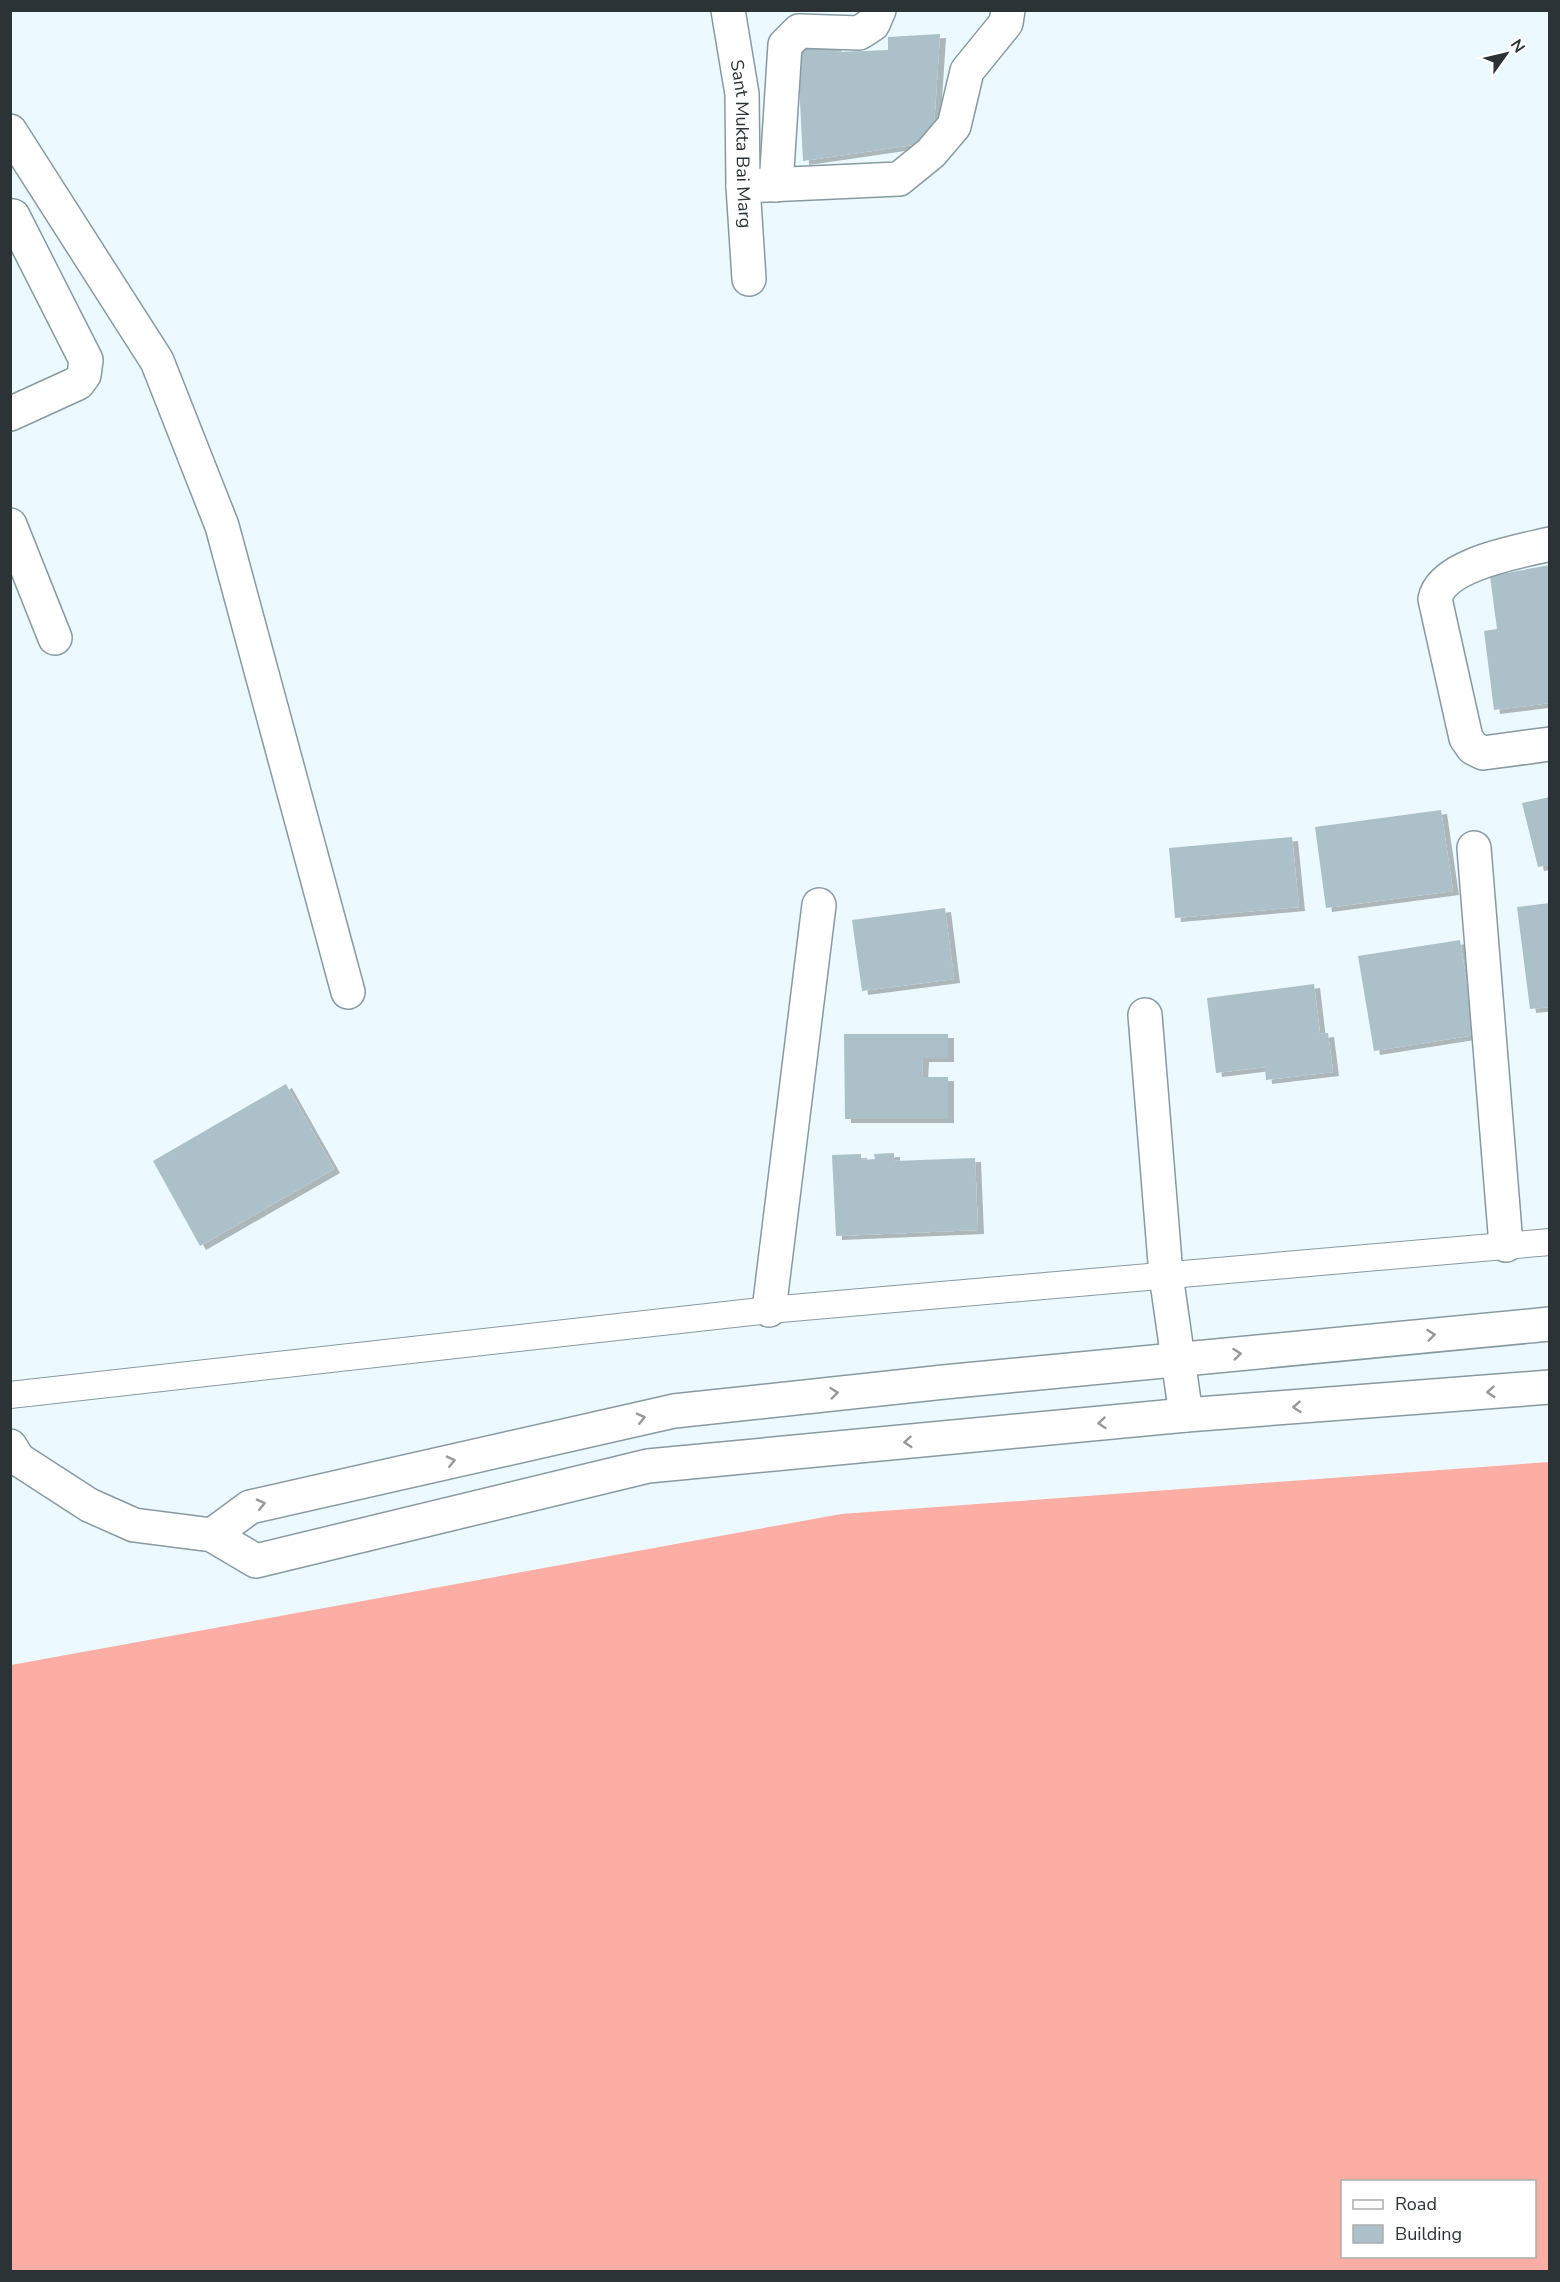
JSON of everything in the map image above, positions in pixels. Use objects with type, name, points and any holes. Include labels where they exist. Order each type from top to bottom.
[{"type":"street","name":"Sant Mukta Bai Marg","points":[[728,10],[742,94],[743,186],[749,279]]},
{"type":"street","points":[[776,185],[785,45],[799,31],[859,33],[873,24],[879,10]]},
{"type":"street","points":[[743,186],[898,178],[914,168],[931,153],[954,126],[967,71],[1006,23],[1008,10]]},
{"type":"street","points":[[10,131],[157,361],[222,526],[348,992]]},
{"type":"street","points":[[10,414],[78,384],[84,375],[86,360],[12,217],[53,198]]},
{"type":"street","points":[[10,525],[55,638]]},
{"type":"street","points":[[1550,544],[1490,559],[1459,571],[1437,589],[1434,599],[1466,738],[1473,748],[1483,753],[1550,744]]},
{"type":"street","points":[[1474,848],[1506,1245]]},
{"type":"street","points":[[769,1310],[819,905]]},
{"type":"street","points":[[1145,1016],[1166,1275],[1186,1415]]},
{"type":"street","points":[[212,1535],[250,1507],[674,1411],[944,1382],[1550,1324]]},
{"type":"street","points":[[10,1446],[18,1459],[88,1505],[134,1525],[212,1535],[256,1561],[648,1466],[1186,1415],[1550,1388]]},
{"type":"lane","points":[[10,1395],[769,1310],[1550,1242]]},
{"type":"shaded area","points":[[1549,1462],[1549,2271],[11,2271],[11,1665],[841,1514]]},
{"type":"building","points":[[940,34],[933,142],[803,161],[797,42],[835,40],[836,52],[888,50],[888,37]]},
{"type":"building","points":[[1550,565],[1550,703],[1494,710],[1484,631],[1497,629],[1490,576]]},
{"type":"building","points":[[1550,797],[1550,865],[1538,867],[1522,803]]},
{"type":"building","points":[[1441,810],[1453,891],[1326,908],[1315,827]]},
{"type":"building","points":[[1292,837],[1299,907],[1175,918],[1169,848]]},
{"type":"building","points":[[1550,903],[1550,1007],[1530,1009],[1517,907]]},
{"type":"building","points":[[945,908],[954,979],[862,991],[852,920]]},
{"type":"building","points":[[1460,940],[1475,1035],[1374,1051],[1358,956]]},
{"type":"building","points":[[1314,984],[1320,1034],[1328,1033],[1333,1072],[1266,1080],[1265,1067],[1216,1073],[1207,998]]},
{"type":"building","points":[[844,1034],[948,1034],[948,1058],[923,1058],[922,1077],[948,1077],[948,1119],[845,1119]]},
{"type":"building","points":[[286,1084],[334,1169],[200,1246],[153,1161]]},
{"type":"building","points":[[894,1153],[894,1161],[975,1158],[978,1230],[836,1236],[832,1155],[861,1154],[861,1160],[875,1159],[874,1154]]}]
